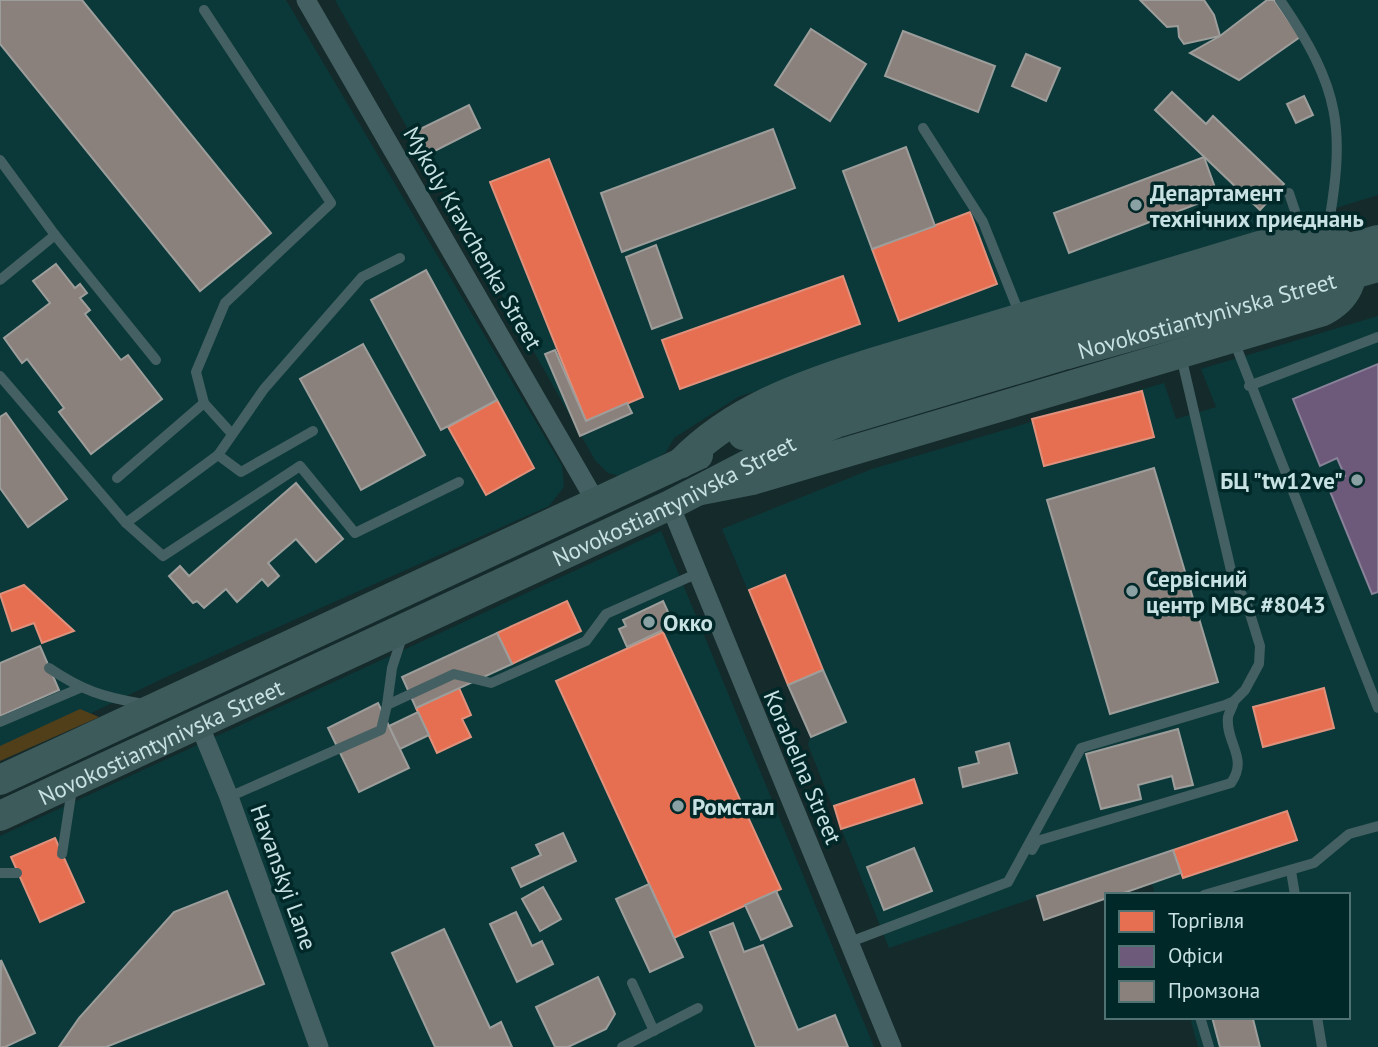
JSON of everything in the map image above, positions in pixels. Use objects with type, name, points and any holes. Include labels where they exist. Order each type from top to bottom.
[{"type":"main road","points":[[681,463],[702,441],[742,415],[823,378],[1314,234],[1341,246],[1352,272],[1344,297],[1322,311],[752,480],[701,490]]},
{"type":"main road","name":"Novokostiantynivska Street","points":[[0,816],[670,505],[753,461],[836,423],[1064,342],[1378,240]]},
{"type":"main road","name":"Novokostiantynivska Street","points":[[0,780],[681,463],[832,399],[1378,267]]},
{"type":"street","name":"Mykoly Kravchenka Street","points":[[306,0],[596,502]]},
{"type":"street","name":"Korabelna Street","points":[[670,505],[892,1047]]},
{"type":"street","name":"Havanskyi Lane","points":[[199,724],[229,797],[319,1047]]},
{"type":"lane","points":[[1280,0],[1313,51],[1334,102],[1337,130],[1336,185],[1314,234]]},
{"type":"lane","points":[[204,10],[331,202],[225,303],[196,372],[204,403],[232,434]]},
{"type":"lane","points":[[923,128],[982,222],[1022,318]]},
{"type":"lane","points":[[0,160],[55,235],[156,360]]},
{"type":"lane","points":[[1289,193],[1314,234]]},
{"type":"lane","points":[[0,280],[55,235]]},
{"type":"lane","points":[[126,523],[218,455],[264,390],[362,277],[400,258]]},
{"type":"lane","points":[[1233,337],[1249,386],[1378,708]]},
{"type":"lane","points":[[1249,386],[1378,337]]},
{"type":"lane","points":[[850,942],[1016,880],[1037,842],[1231,783],[1238,771],[1239,755],[1228,723],[1234,701],[1254,678],[1260,646],[1247,604],[1233,579],[1180,352]]},
{"type":"lane","points":[[0,376],[126,523],[163,556],[300,466],[355,533],[459,482]]},
{"type":"lane","points":[[117,478],[204,403]]},
{"type":"lane","points":[[218,455],[241,472],[313,431]]},
{"type":"lane","points":[[387,705],[454,674],[491,683],[586,641],[606,614],[696,574]]},
{"type":"lane","points":[[229,797],[381,730],[392,668],[406,628]]},
{"type":"lane","points":[[49,668],[80,688],[100,696],[158,707]]},
{"type":"lane","points":[[0,723],[80,688]]},
{"type":"lane","points":[[1007,882],[1081,748],[1234,701]]},
{"type":"lane","points":[[62,854],[73,782]]},
{"type":"lane","points":[[1211,893],[1314,863],[1349,834],[1378,826]]},
{"type":"lane","points":[[1291,871],[1295,893]]},
{"type":"lane","points":[[0,873],[18,873]]},
{"type":"lane","points":[[632,983],[654,1031]]},
{"type":"lane","points":[[622,1047],[698,1009]]},
{"type":"lane","points":[[1201,1019],[1209,1047]]},
{"type":"lane","points":[[1317,1019],[1322,1047]]},
{"type":"shaded area","points":[[0,0],[286,0],[562,466],[564,487],[549,506],[166,677],[0,757]]},
{"type":"shaded area","points":[[335,0],[1378,0],[1378,195],[882,348],[738,397],[674,438],[666,452],[638,472],[623,477],[608,473],[595,460]]},
{"type":"shaded area","points":[[1378,316],[1378,1047],[1198,1047],[1191,1019],[1350,1019],[1350,893],[1154,893],[1152,883],[1181,873],[1173,850],[889,948],[808,745],[810,737],[722,529],[872,469],[1164,383],[1176,419],[1216,407],[1201,369]]},
{"type":"shaded area","points":[[661,531],[874,1047],[0,1047],[0,836]]},
{"type":"shaded area","points":[[80,709],[99,717],[0,761],[0,746]]},
{"type":"building: Торгівля","points":[[549,159],[643,397],[586,421],[490,182]]},
{"type":"building: Торгівля","points":[[970,212],[997,284],[899,321],[872,249]]},
{"type":"building: Торгівля","points":[[843,276],[860,324],[680,389],[662,340]]},
{"type":"building: Торгівля","points":[[1142,391],[1154,437],[1044,466],[1032,419]]},
{"type":"building: Торгівля","points":[[497,400],[534,468],[486,495],[448,427]]},
{"type":"building: Торгівля","points":[[785,575],[823,670],[788,685],[749,590]]},
{"type":"building: Торгівля","points":[[24,585],[74,631],[42,643],[34,623],[12,631],[0,594]]},
{"type":"building: Торгівля","points":[[567,601],[581,631],[512,664],[497,633]]},
{"type":"building: Торгівля","name":"Ромстал","points":[[663,632],[781,889],[674,938],[556,681]]},
{"type":"building: Торгівля","points":[[459,688],[471,715],[462,719],[471,737],[437,753],[416,708]]},
{"type":"building: Торгівля","points":[[1324,688],[1334,728],[1263,747],[1253,707]]},
{"type":"building: Торгівля","points":[[914,779],[922,803],[841,829],[834,806]]},
{"type":"building: Торгівля","points":[[1287,811],[1297,840],[1183,878],[1173,850]]},
{"type":"building: Торгівля","points":[[55,838],[84,902],[40,922],[11,857]]},
{"type":"building: Офіси","name":"БЦ \"tw12ve\"","points":[[1378,364],[1378,592],[1372,594],[1327,484],[1345,476],[1337,458],[1320,466],[1293,399]]},
{"type":"building: Промзона","points":[[0,0],[82,0],[271,233],[200,291],[0,44]]},
{"type":"building: Промзона","points":[[1140,0],[1204,0],[1214,15],[1220,36],[1184,44],[1179,37],[1178,26],[1167,27]]},
{"type":"building: Промзона","points":[[1267,0],[1274,0],[1300,37],[1239,80],[1190,53],[1220,36]]},
{"type":"building: Промзона","points":[[811,29],[866,64],[830,121],[775,85]]},
{"type":"building: Промзона","points":[[903,31],[995,66],[978,112],[885,76]]},
{"type":"building: Промзона","points":[[1026,54],[1060,68],[1046,101],[1012,86]]},
{"type":"building: Промзона","points":[[1172,92],[1206,124],[1213,116],[1284,184],[1260,210],[1155,110]]},
{"type":"building: Промзона","points":[[1304,96],[1313,115],[1296,123],[1287,104]]},
{"type":"building: Промзона","points":[[469,105],[480,128],[421,158],[410,134]]},
{"type":"building: Промзона","points":[[773,129],[795,188],[622,252],[601,193]]},
{"type":"building: Промзона","points":[[906,147],[935,226],[872,249],[843,171]]},
{"type":"building: Промзона","name":"Департамент технічних приєднань","points":[[1204,157],[1218,196],[1069,253],[1054,213]]},
{"type":"building: Промзона","points":[[656,245],[682,318],[652,329],[626,257]]},
{"type":"building: Промзона","points":[[56,264],[75,288],[80,284],[87,293],[80,298],[90,310],[85,314],[121,360],[128,355],[162,399],[91,454],[59,412],[64,408],[27,359],[22,363],[4,338],[50,303],[33,281]]},
{"type":"building: Промзона","points":[[426,270],[497,400],[441,430],[371,300]]},
{"type":"building: Промзона","points":[[363,344],[425,455],[361,490],[300,379]]},
{"type":"building: Промзона","points":[[555,350],[586,421],[627,403],[632,413],[580,436],[545,354]]},
{"type":"building: Промзона","points":[[6,413],[67,499],[28,527],[0,488],[0,417]]},
{"type":"building: Промзона","name":"Сервісний центр МВС #8043","points":[[1154,468],[1218,682],[1110,714],[1047,500]]},
{"type":"building: Промзона","points":[[296,483],[343,539],[316,562],[296,539],[268,563],[279,576],[268,586],[262,579],[237,602],[226,589],[204,608],[197,601],[193,603],[169,576],[180,566],[189,576]]},
{"type":"building: Промзона","name":"Окко","points":[[663,601],[674,625],[627,647],[619,629],[626,626],[623,620]]},
{"type":"building: Промзона","points":[[497,633],[512,664],[416,708],[402,677]]},
{"type":"building: Промзона","points":[[40,646],[59,690],[0,716],[0,663]]},
{"type":"building: Промзона","points":[[823,670],[846,722],[811,737],[788,685]]},
{"type":"building: Промзона","points":[[378,703],[409,768],[359,792],[328,728]]},
{"type":"building: Промзона","points":[[418,712],[429,735],[400,749],[389,726]]},
{"type":"building: Промзона","points":[[1178,729],[1193,785],[1175,789],[1172,776],[1138,785],[1141,799],[1101,809],[1086,754]]},
{"type":"building: Промзона","points":[[1009,743],[1017,773],[963,787],[959,768],[979,763],[976,752]]},
{"type":"building: Промзона","points":[[563,833],[576,861],[521,887],[512,868],[541,855],[536,845]]},
{"type":"building: Промзона","points":[[914,848],[932,891],[884,910],[867,867]]},
{"type":"building: Промзона","points":[[1173,850],[1181,873],[1124,893],[1105,893],[1105,899],[1044,920],[1037,896]]},
{"type":"building: Промзона","points":[[649,884],[683,957],[650,972],[616,899]]},
{"type":"building: Промзона","points":[[543,887],[561,919],[540,931],[522,899]]},
{"type":"building: Промзона","points":[[227,891],[264,984],[106,1047],[59,1047],[79,1018],[174,912]]},
{"type":"building: Промзона","points":[[776,891],[792,926],[761,940],[745,905]]},
{"type":"building: Промзона","points":[[516,912],[532,946],[542,941],[553,964],[517,982],[490,924]]},
{"type":"building: Промзона","points":[[733,923],[744,952],[763,945],[798,1030],[835,1015],[848,1047],[756,1047],[710,932]]},
{"type":"building: Промзона","points":[[444,929],[490,1028],[501,1022],[512,1047],[435,1047],[392,953]]},
{"type":"building: Промзона","points":[[1,960],[35,1033],[5,1047],[0,1047]]},
{"type":"building: Промзона","points":[[598,977],[615,1014],[606,1029],[568,1047],[555,1047],[536,1007]]},
{"type":"building: Промзона","points":[[1213,1019],[1253,1019],[1260,1047],[1220,1047]]},
{"type":"place","name":"Департамент технічних приєднань","points":[[1136,205]]},
{"type":"place","name":"БЦ \"tw12ve\"","points":[[1357,480]]},
{"type":"place","name":"Сервісний центр МВС #8043","points":[[1132,591]]},
{"type":"place","name":"Окко","points":[[649,622]]},
{"type":"place","name":"Ромстал","points":[[678,806]]}]
